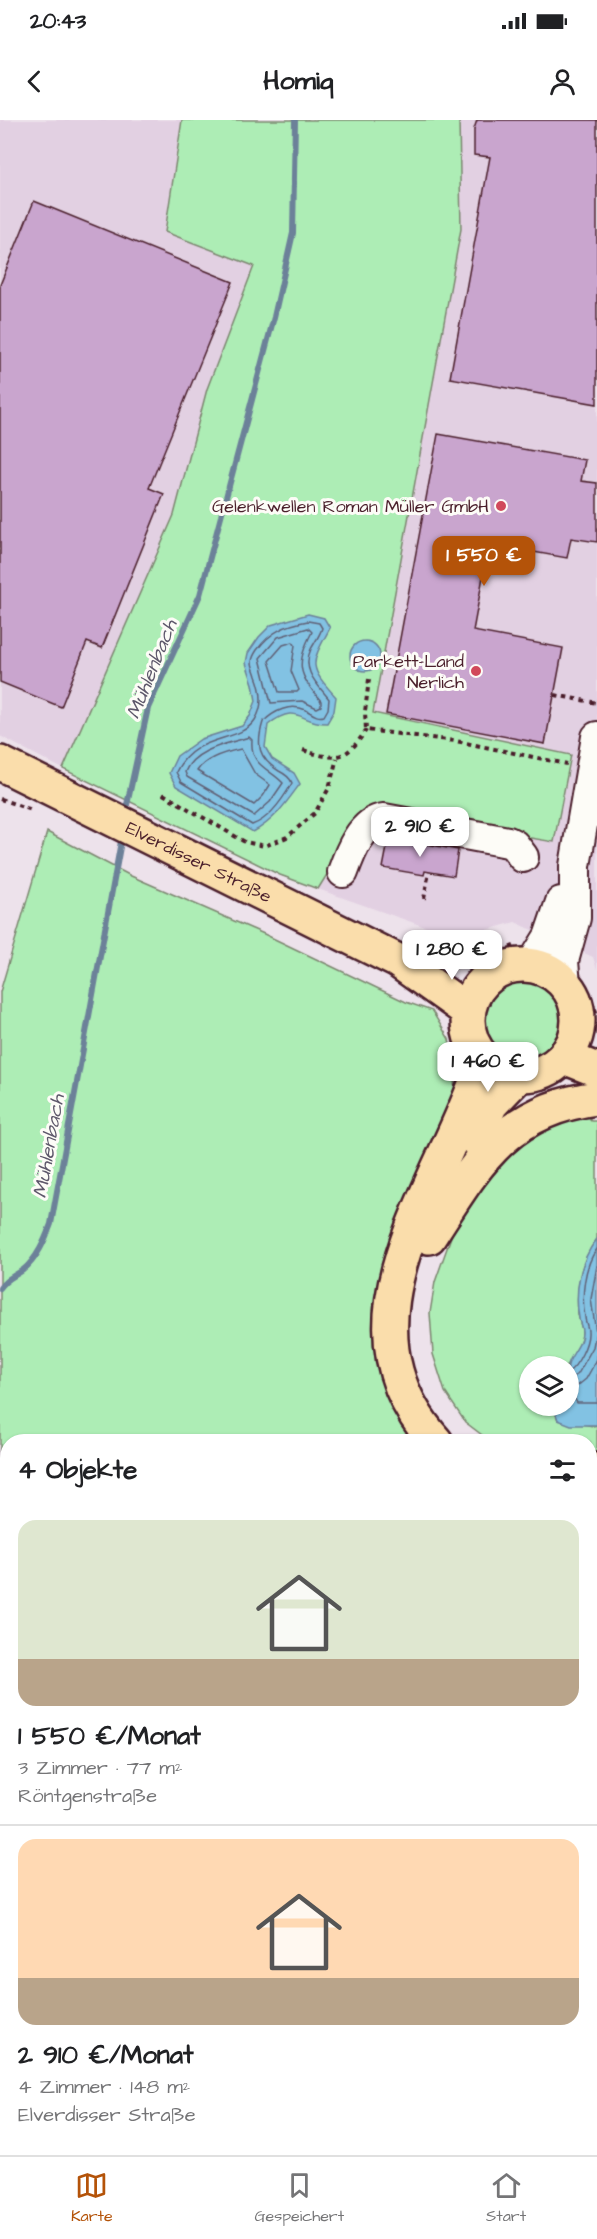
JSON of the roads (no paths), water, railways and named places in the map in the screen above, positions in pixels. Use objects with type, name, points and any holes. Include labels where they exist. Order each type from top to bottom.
[{"type":"main road","name":"Elverdisser Straße","points":[[0,763],[398,961],[468,1011]]},
{"type":"main road","name":"Elverdisser Straße","points":[[398,961],[451,974],[486,978]]},
{"type":"main road","points":[[430,1434],[411,1407],[401,1383],[390,1332],[391,1310],[395,1278],[405,1244],[479,1074],[479,1064],[467,1024],[468,1011],[475,993],[486,978],[513,966],[531,966],[553,974],[565,985],[575,1004],[579,1043],[597,1070]]},
{"type":"main road","points":[[474,1047],[487,1062],[498,1070],[518,1076],[528,1076],[545,1071],[579,1043]]},
{"type":"main road","points":[[450,1434],[444,1429],[421,1395],[411,1353],[410,1306],[429,1237],[491,1104],[518,1076]]},
{"type":"main road","points":[[429,1237],[480,1161],[502,1138],[524,1121],[553,1107],[597,1098]]},
{"type":"street","points":[[565,985],[563,961],[586,868],[595,750]]},
{"type":"street","points":[[344,872],[348,859],[368,824],[375,819],[508,842],[514,845],[523,857]]},
{"type":"street","points":[[531,966],[549,938],[586,868]]},
{"type":"water","points":[[308,614],[324,618],[330,628],[319,650],[315,665],[320,678],[336,697],[334,711],[327,723],[293,714],[278,718],[268,725],[265,747],[272,759],[294,773],[300,784],[285,805],[253,832],[176,786],[169,773],[177,756],[201,739],[242,726],[250,716],[256,701],[246,663],[248,653],[271,625]]},
{"type":"water","points":[[365,641],[371,642],[379,650],[379,662],[371,670],[365,671],[359,670],[351,662],[350,656],[351,650],[359,642]]},
{"type":"water","points":[[597,1239],[597,1425],[571,1425],[558,1420],[557,1416],[579,1416],[579,1356],[572,1356],[582,1336],[577,1297],[578,1287],[586,1256]]},
{"type":"waterway","name":"Mühlenbach","points":[[125,814],[148,708],[200,595],[274,317],[293,233],[295,120]]},
{"type":"waterway","name":"Mühlenbach","points":[[0,1288],[23,1270],[36,1255],[51,1224],[122,836]]},
{"type":"place","name":"Gelenkwellen Roman Müller GmbH","points":[[501,506]]},
{"type":"place","name":"Parkett-Land Nerlich","points":[[476,671]]}]
